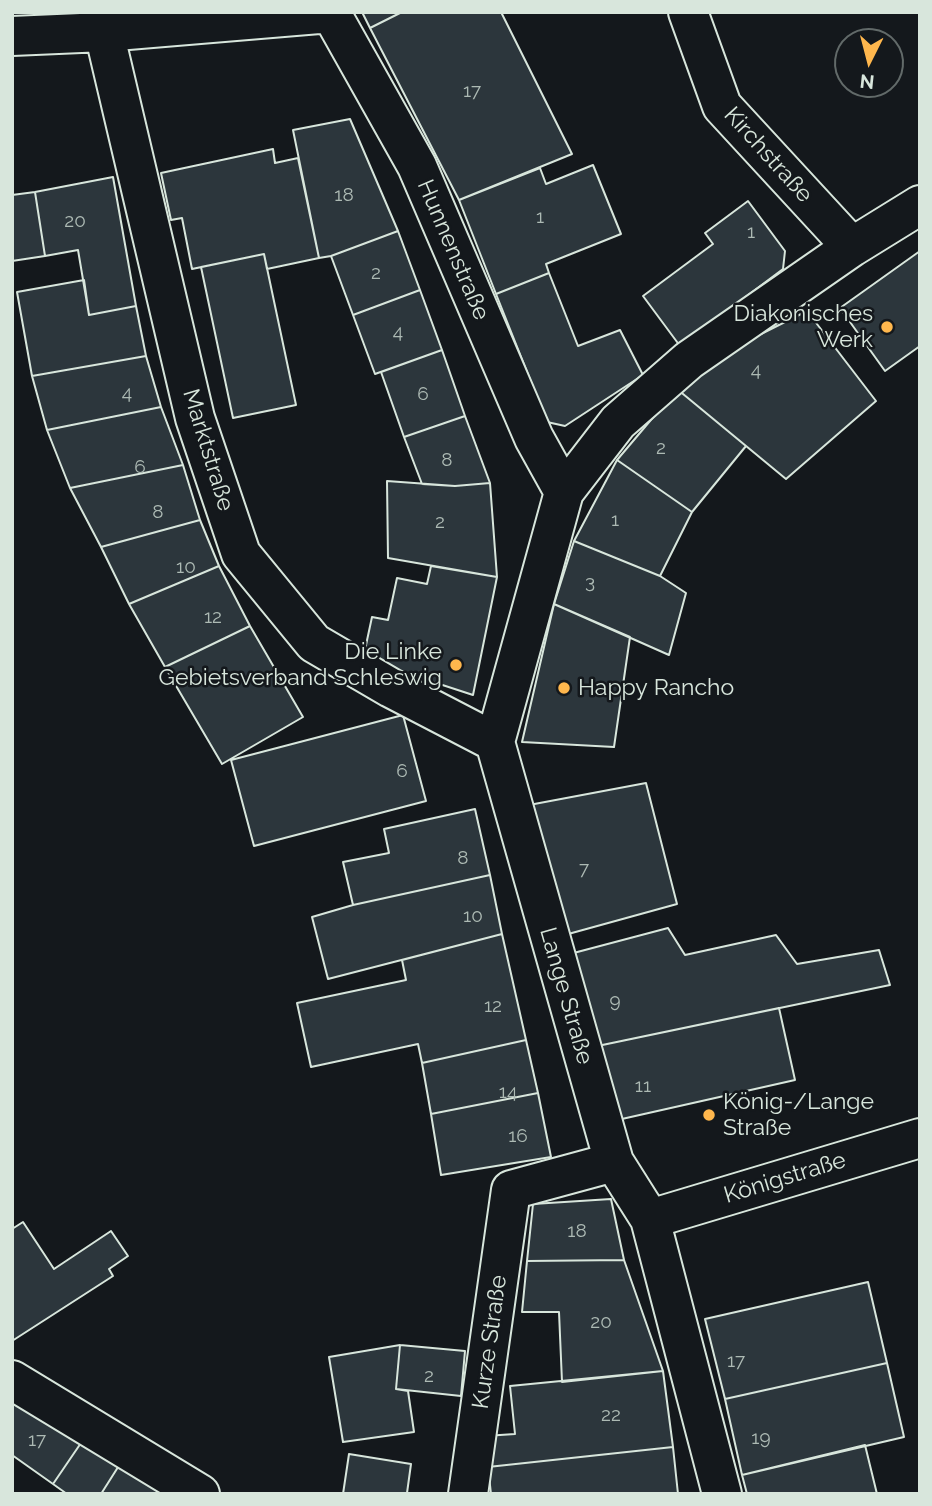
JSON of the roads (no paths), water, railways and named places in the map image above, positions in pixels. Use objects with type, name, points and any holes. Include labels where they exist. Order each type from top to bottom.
[{"type":"street","name":"Kirchstraße","points":[[688,12],[722,106],[852,247]]},
{"type":"street","points":[[23,28],[104,32],[331,13]]},
{"type":"street","name":"Hunnenstraße","points":[[331,13],[417,166],[534,438],[564,492]]},
{"type":"street","name":"Marktstraße","points":[[104,32],[195,418],[241,554],[314,643],[391,688],[495,742]]},
{"type":"street","points":[[495,742],[564,492],[618,422],[689,360],[852,247],[920,205]]},
{"type":"street","name":"Lange Straße","points":[[495,742],[614,1163],[649,1219],[722,1494]]},
{"type":"street","name":"Königstraße","points":[[649,1219],[920,1138]]},
{"type":"street","name":"Kurze Straße","points":[[468,1494],[511,1190],[614,1163]]},
{"type":"street","points":[[12,1380],[200,1494]]},
{"type":"place","name":"Diakonisches Werk","points":[[887,327]]},
{"type":"place","name":"Die Linke Gebietsverband Schleswig","points":[[456,665]]},
{"type":"place","name":"Happy Rancho","points":[[564,688]]},
{"type":"place","name":"König-/Lange Straße","points":[[709,1115]]}]
